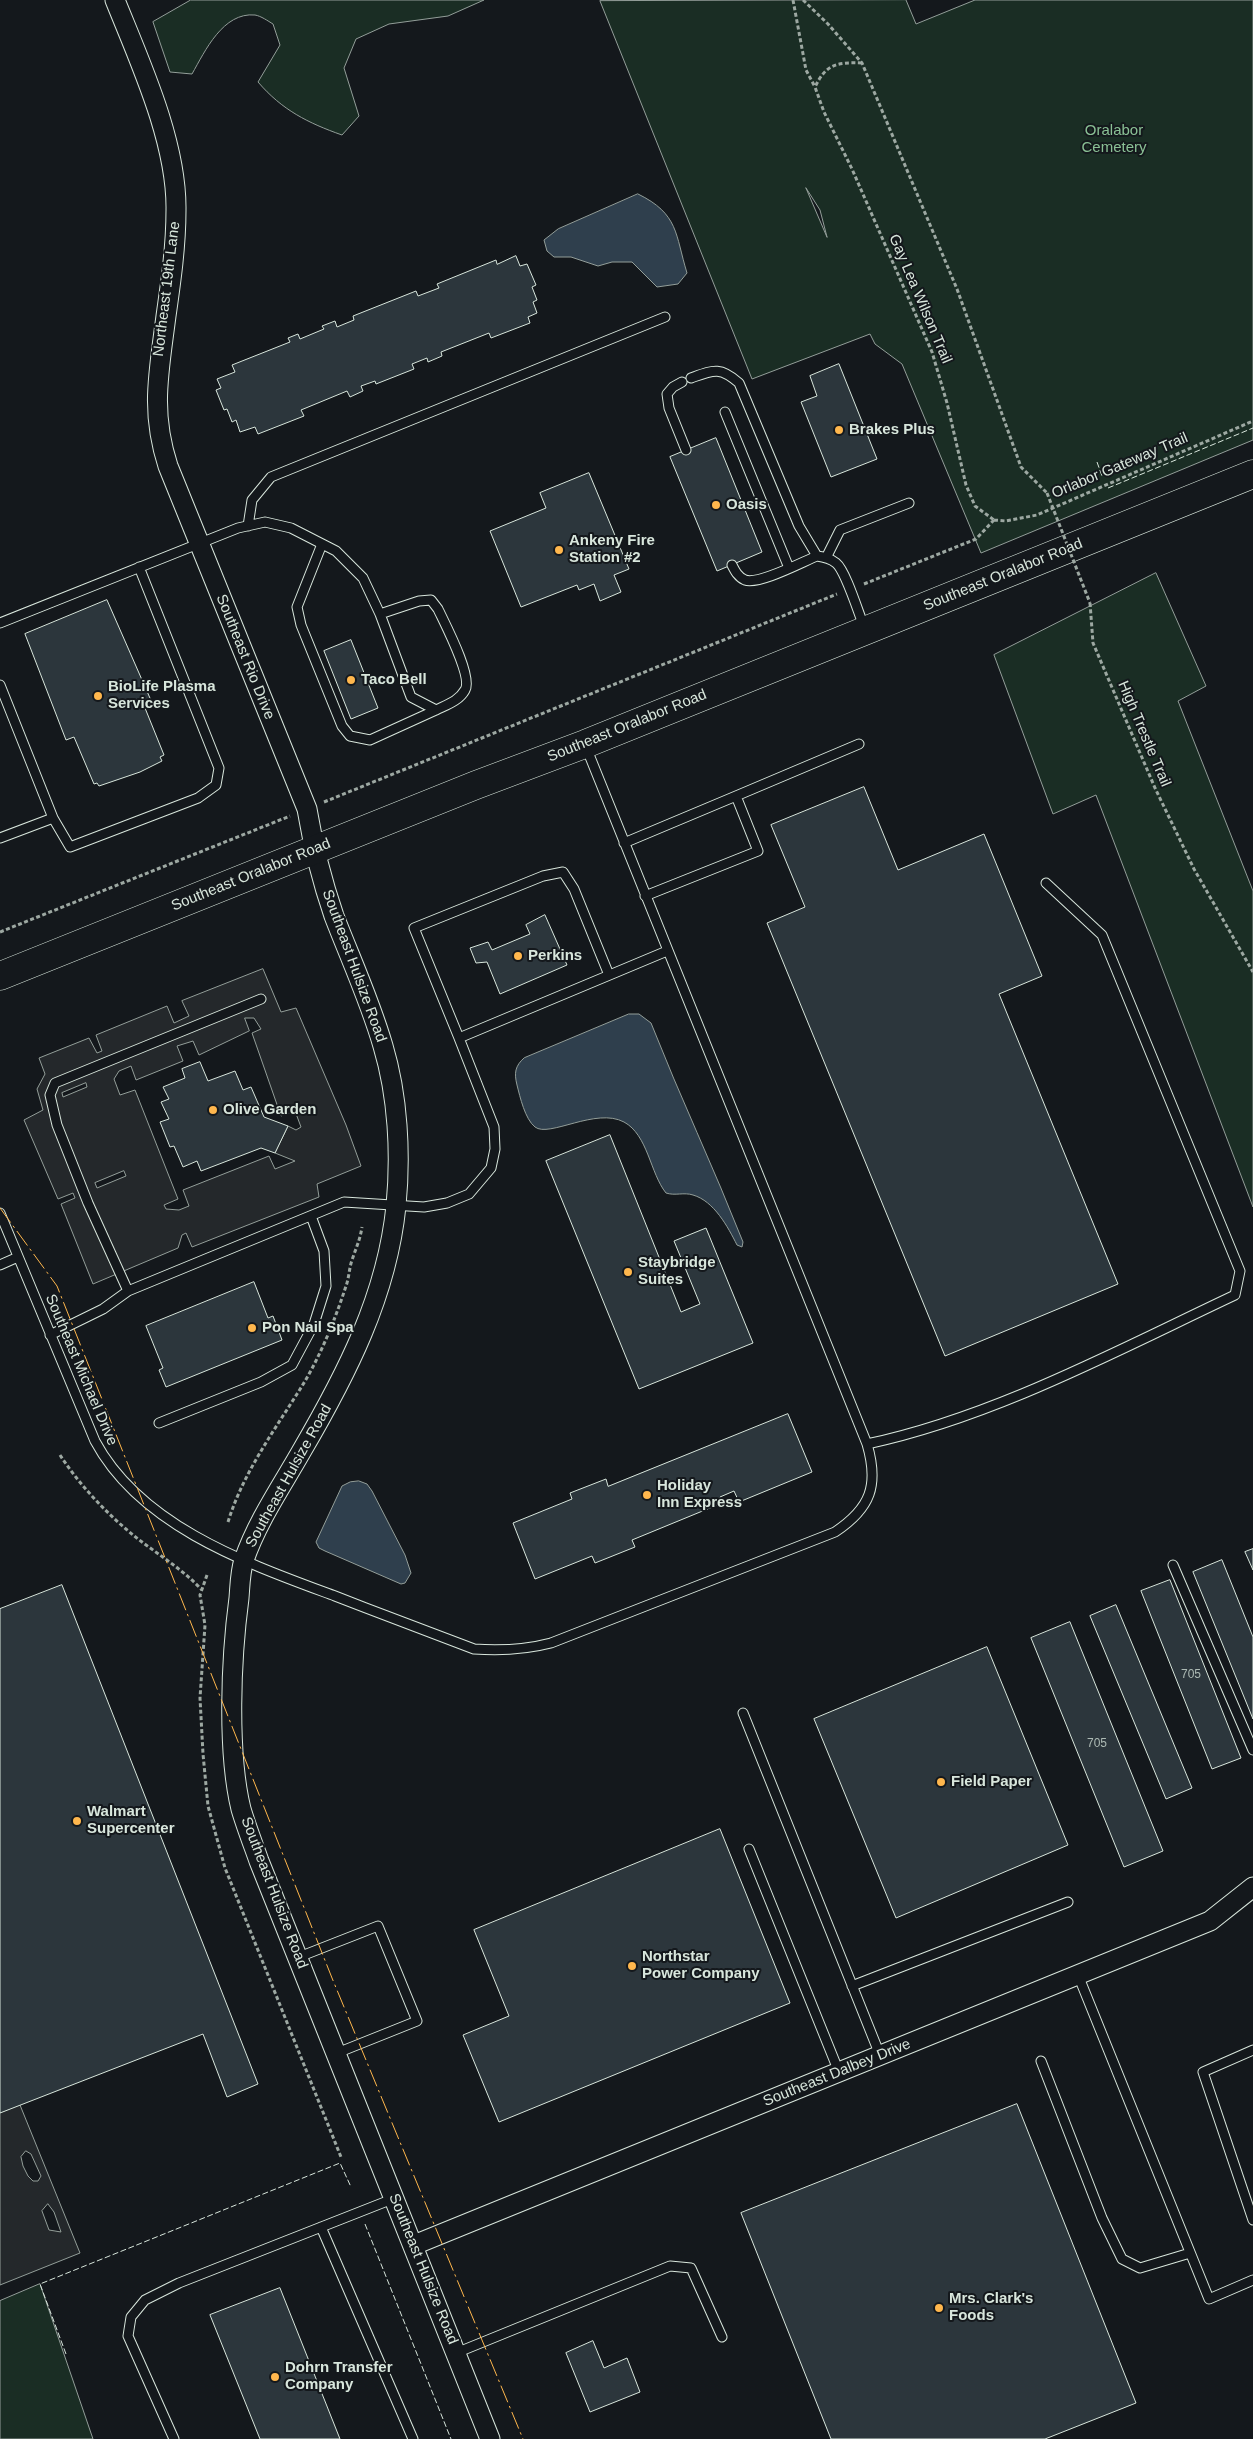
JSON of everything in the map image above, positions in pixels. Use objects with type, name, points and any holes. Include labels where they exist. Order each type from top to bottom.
[{"type":"main road","name":"Southeast Oralabor Road","points":[[0,976],[585,744],[865,629],[1253,474]]},
{"type":"street","name":"Northeast 19th Lane","points":[[115,0],[148,82],[174,175],[176,208],[175,245],[159,357],[157,397],[160,440],[168,466]]},
{"type":"street","name":"Southeast Rio Drive","points":[[168,466],[307,809],[314,850]]},
{"type":"street","name":"Southeast Hulsize Road","points":[[314,850],[333,914],[368,997],[384,1049],[397,1137],[396,1205],[383,1278],[359,1345],[323,1415],[264,1515],[243,1562],[236,1623],[233,1681],[234,1753],[241,1808],[259,1861],[299,1956],[490,2439]]},
{"type":"street","name":"Southeast Dalbey Drive","points":[[414,2245],[1210,1921],[1253,1886]]},
{"type":"lane","points":[[248,526],[252,500],[271,477],[665,317]]},
{"type":"lane","points":[[691,378],[710,371],[727,372],[738,383],[799,526],[821,557],[837,563],[865,629]]},
{"type":"lane","points":[[682,382],[673,386],[667,394],[669,408],[686,450]]},
{"type":"lane","points":[[726,412],[789,568]]},
{"type":"lane","points":[[732,565],[738,576],[746,580],[759,579],[821,557],[840,530],[908,503]]},
{"type":"lane","points":[[0,623],[199,543],[265,522],[291,528],[336,551],[363,578],[380,614],[411,697],[436,710]]},
{"type":"lane","points":[[322,544],[296,607],[301,625],[342,726],[350,736],[370,740],[394,731],[455,701],[466,690],[468,677],[438,609],[431,600],[419,601],[380,614]]},
{"type":"lane","points":[[0,685],[53,818],[70,847],[198,798],[216,785],[219,768],[139,567]]},
{"type":"lane","name":"Southeast Michael Drive","points":[[0,1213],[50,1335],[104,1458],[152,1507],[184,1530],[243,1562],[474,1649],[505,1651],[529,1649],[589,1630],[836,1532],[860,1512],[869,1496],[874,1479],[872,1460],[867,1444],[585,744]]},
{"type":"lane","points":[[624,843],[859,744]]},
{"type":"lane","points":[[645,896],[758,851],[736,796]]},
{"type":"lane","points":[[0,838],[53,818]]},
{"type":"lane","points":[[50,1335],[103,1309],[128,1292],[344,1202],[424,1206],[447,1204],[469,1194],[491,1168],[495,1149],[494,1127],[414,928],[543,876],[562,872],[574,889],[609,975]]},
{"type":"lane","points":[[867,1444],[896,1438],[1017,1396],[1235,1295],[1240,1271],[1102,935],[1046,883]]},
{"type":"lane","points":[[459,1038],[667,951]]},
{"type":"lane","points":[[128,1292],[88,1203],[57,1125],[50,1096],[55,1083],[261,999]]},
{"type":"lane","points":[[159,1422],[261,1382],[292,1365],[314,1324],[326,1286],[324,1251],[311,1216]]},
{"type":"lane","points":[[0,1265],[18,1257]]},
{"type":"lane","points":[[1172,1565],[1253,1750]]},
{"type":"lane","points":[[743,1713],[880,2055]]},
{"type":"lane","points":[[749,1849],[839,2072]]},
{"type":"lane","points":[[852,1986],[1068,1902]]},
{"type":"lane","points":[[299,1956],[378,1926],[417,2021],[337,2052]]},
{"type":"lane","points":[[1078,1975],[1209,2298],[1253,2280]]},
{"type":"lane","points":[[1253,2050],[1203,2072],[1253,2220]]},
{"type":"lane","points":[[1041,2061],[1102,2218],[1122,2260],[1140,2268],[1190,2253]]},
{"type":"lane","points":[[174,2439],[128,2336],[131,2317],[145,2300],[179,2283],[395,2198]]},
{"type":"lane","points":[[321,2227],[412,2439]]},
{"type":"lane","points":[[456,2353],[670,2266],[692,2268],[722,2337]]},
{"type":"path","name":"Gay Lea Wilson Trail","points":[[793,0],[806,70],[815,86],[824,112],[852,169],[932,352],[947,402],[966,485],[975,506],[994,520]]},
{"type":"path","points":[[803,0],[828,24],[862,63]]},
{"type":"path","points":[[815,86],[822,74],[832,66],[848,62],[862,63]]},
{"type":"path","name":"High Trestle Trail","points":[[862,63],[957,289],[1021,467],[1046,493],[1090,603],[1093,643],[1155,788],[1194,869],[1253,972]]},
{"type":"path","name":"Orlabor Gateway Trail","points":[[994,520],[1006,521],[1037,515],[1253,422]]},
{"type":"path","points":[[0,932],[849,589],[943,554],[976,539],[994,520]]},
{"type":"path","points":[[60,1455],[80,1482],[104,1508],[136,1538],[184,1572],[200,1589]]},
{"type":"path","points":[[207,1575],[200,1589],[205,1625],[200,1678],[202,1746],[208,1806],[225,1868],[341,2158]]},
{"type":"green space","points":[[191,0],[484,0],[448,16],[389,24],[356,39],[344,68],[359,116],[342,135],[296,115],[276,100],[258,82],[280,45],[273,24],[260,16],[244,16],[224,26],[209,44],[192,74],[170,72],[153,22]]},
{"type":"green space","name":"Oralabor Cemetery","points":[[906,0],[916,24],[975,0],[1253,0],[1253,440],[981,553],[902,364],[875,344],[870,334],[752,379],[600,1]],"holes":[[[806,188],[820,210],[827,237]]]},
{"type":"green space","points":[[1156,573],[1206,686],[1178,701],[1253,891],[1253,1207],[1096,795],[1053,814],[994,655]]},
{"type":"green space","points":[[40,2284],[93,2439],[0,2439],[0,2301]]},
{"type":"shaded area","points":[[263,969],[281,1012],[296,1008],[346,1125],[361,1166],[317,1184],[319,1197],[192,1247],[186,1233],[182,1235],[178,1248],[93,1284],[61,1204],[75,1198],[73,1193],[58,1199],[24,1120],[43,1110],[37,1089],[45,1074],[39,1058],[89,1038],[97,1053],[102,1051],[96,1035],[167,1006],[174,1023],[189,1016],[182,1001]],"holes":[[[245,1018],[254,1018],[261,1029],[252,1033],[281,1116],[295,1111],[301,1127],[296,1130],[288,1126],[275,1153],[295,1161],[275,1169],[269,1156],[183,1190],[189,1206],[179,1210],[166,1209],[164,1205],[178,1199],[135,1090],[120,1095],[114,1079],[119,1071],[131,1066],[136,1080],[183,1061],[177,1046],[193,1041],[199,1055],[249,1031]],[[86,1083],[87,1087],[63,1097],[62,1093]],[[124,1171],[126,1176],[97,1188],[95,1183]]]},
{"type":"shaded area","points":[[20,2105],[80,2253],[0,2285],[0,2113]],"holes":[[[26,2151],[31,2154],[41,2176],[38,2181],[33,2181],[23,2166],[21,2157]],[[48,2204],[54,2212],[61,2232],[49,2230],[42,2211]]]},
{"type":"water","points":[[638,194],[661,209],[673,226],[687,273],[678,284],[657,287],[632,262],[612,262],[598,266],[571,257],[554,257],[547,251],[544,240],[558,229]]},
{"type":"water","points":[[629,1014],[639,1014],[651,1023],[732,1214],[743,1242],[742,1247],[737,1245],[725,1223],[714,1209],[701,1198],[690,1194],[666,1193],[656,1175],[644,1145],[632,1128],[624,1122],[613,1118],[600,1118],[551,1129],[542,1129],[535,1127],[531,1123],[526,1113],[516,1077],[517,1067],[524,1058]]},
{"type":"water","points":[[359,1481],[367,1484],[372,1491],[405,1555],[411,1573],[405,1583],[401,1584],[325,1551],[319,1548],[316,1542],[342,1486],[350,1482]]},
{"type":"building","points":[[516,256],[520,266],[527,264],[536,285],[532,287],[537,300],[533,302],[537,313],[528,317],[530,323],[491,338],[489,333],[441,352],[442,356],[428,362],[427,358],[412,364],[414,369],[376,384],[375,381],[361,386],[363,391],[350,397],[347,391],[301,410],[304,416],[258,434],[255,427],[240,432],[236,420],[232,422],[227,409],[224,410],[216,390],[221,388],[217,379],[235,372],[232,365],[290,342],[288,338],[298,334],[300,339],[324,329],[322,326],[335,321],[337,327],[354,320],[353,316],[416,291],[418,296],[439,288],[437,284],[496,260],[497,264]]},
{"type":"building","name":"Brakes Plus","points":[[839,364],[877,459],[831,477],[801,402],[817,396],[810,376]]},
{"type":"building","name":"Oasis","points":[[716,438],[762,552],[717,571],[670,457]]},
{"type":"building","name":"Ankeny Fire Station #2","points":[[589,473],[629,569],[614,575],[621,592],[600,601],[594,584],[579,590],[577,585],[521,607],[490,531],[546,508],[540,493]]},
{"type":"building","name":"BioLife Plasma Services","points":[[107,600],[153,705],[145,708],[164,755],[160,757],[162,761],[140,772],[99,786],[97,783],[94,784],[74,737],[66,740],[25,634]]},
{"type":"building","name":"Taco Bell","points":[[351,640],[378,708],[351,719],[324,651]]},
{"type":"building","points":[[864,787],[898,870],[984,834],[1042,976],[999,994],[1118,1284],[945,1356],[767,923],[805,907],[771,825]]},
{"type":"building","name":"Perkins","points":[[545,915],[567,965],[500,994],[487,962],[476,963],[470,948],[488,942],[492,950],[530,934],[526,925]]},
{"type":"building","name":"Olive Garden","points":[[200,1062],[208,1081],[235,1071],[243,1090],[251,1087],[264,1117],[288,1126],[275,1153],[261,1148],[201,1171],[197,1161],[183,1167],[174,1146],[170,1147],[160,1122],[169,1119],[161,1102],[169,1099],[163,1087],[185,1078],[182,1069]]},
{"type":"building","name":"Staybridge Suites","points":[[610,1135],[681,1312],[700,1304],[674,1241],[706,1228],[753,1343],[639,1389],[546,1161]]},
{"type":"building","points":[[254,1282],[268,1318],[273,1316],[282,1340],[166,1387],[159,1370],[163,1368],[146,1326]]},
{"type":"building","name":"Holiday Inn Express","points":[[788,1414],[812,1472],[739,1502],[734,1491],[720,1497],[722,1503],[632,1540],[635,1547],[595,1563],[592,1556],[535,1579],[513,1523],[572,1499],[570,1493],[606,1479],[608,1486]]},
{"type":"building","points":[[1253,1549],[1253,1570],[1245,1552]]},
{"type":"building","points":[[1222,1560],[1253,1637],[1253,1719],[1193,1572]]},
{"type":"building","points":[[1170,1580],[1241,1758],[1212,1769],[1141,1591]]},
{"type":"building","name":"Walmart Supercenter","points":[[62,1585],[258,2084],[227,2097],[203,2034],[0,2113],[0,1609]]},
{"type":"building","points":[[1116,1605],[1192,1788],[1166,1799],[1090,1616]]},
{"type":"building","points":[[1070,1622],[1163,1851],[1124,1867],[1031,1638]]},
{"type":"building","name":"Field Paper","points":[[987,1647],[1068,1845],[896,1918],[814,1719]]},
{"type":"building","name":"Northstar Power Company","points":[[720,1829],[790,2003],[499,2122],[463,2035],[509,2016],[474,1930]]},
{"type":"building","name":"Mrs. Clark's Foods","points":[[1017,2104],[1136,2403],[1045,2439],[831,2439],[741,2213]]},
{"type":"building","name":"Dohrn Transfer Company","points":[[280,2288],[340,2439],[260,2439],[210,2315]]},
{"type":"building","points":[[593,2341],[604,2368],[627,2358],[640,2392],[590,2412],[566,2353]]},
{"type":"fence","points":[[1108,488],[1253,428]]},
{"type":"fence","points":[[1097,462],[1102,476]]},
{"type":"fence","points":[[66,2354],[40,2284],[340,2163],[351,2187]]},
{"type":"fence","points":[[365,2224],[451,2439]]},
{"type":"power","points":[[0,1208],[57,1286],[332,1978],[523,2439]]},
{"type":"place","name":"Brakes Plus","points":[[839,430]]},
{"type":"place","name":"Oasis","points":[[716,505]]},
{"type":"place","name":"Ankeny Fire Station #2","points":[[559,550]]},
{"type":"place","name":"Taco Bell","points":[[351,680]]},
{"type":"place","name":"BioLife Plasma Services","points":[[98,696]]},
{"type":"place","name":"Perkins","points":[[518,956]]},
{"type":"place","name":"Olive Garden","points":[[213,1110]]},
{"type":"place","name":"Staybridge Suites","points":[[628,1272]]},
{"type":"place","name":"Pon Nail Spa","points":[[252,1328]]},
{"type":"place","name":"Holiday Inn Express","points":[[647,1495]]},
{"type":"place","name":"Field Paper","points":[[941,1782]]},
{"type":"place","name":"Walmart Supercenter","points":[[77,1821]]},
{"type":"place","name":"Northstar Power Company","points":[[632,1966]]},
{"type":"place","name":"Mrs. Clark's Foods","points":[[939,2308]]},
{"type":"place","name":"Dohrn Transfer Company","points":[[275,2377]]}]
